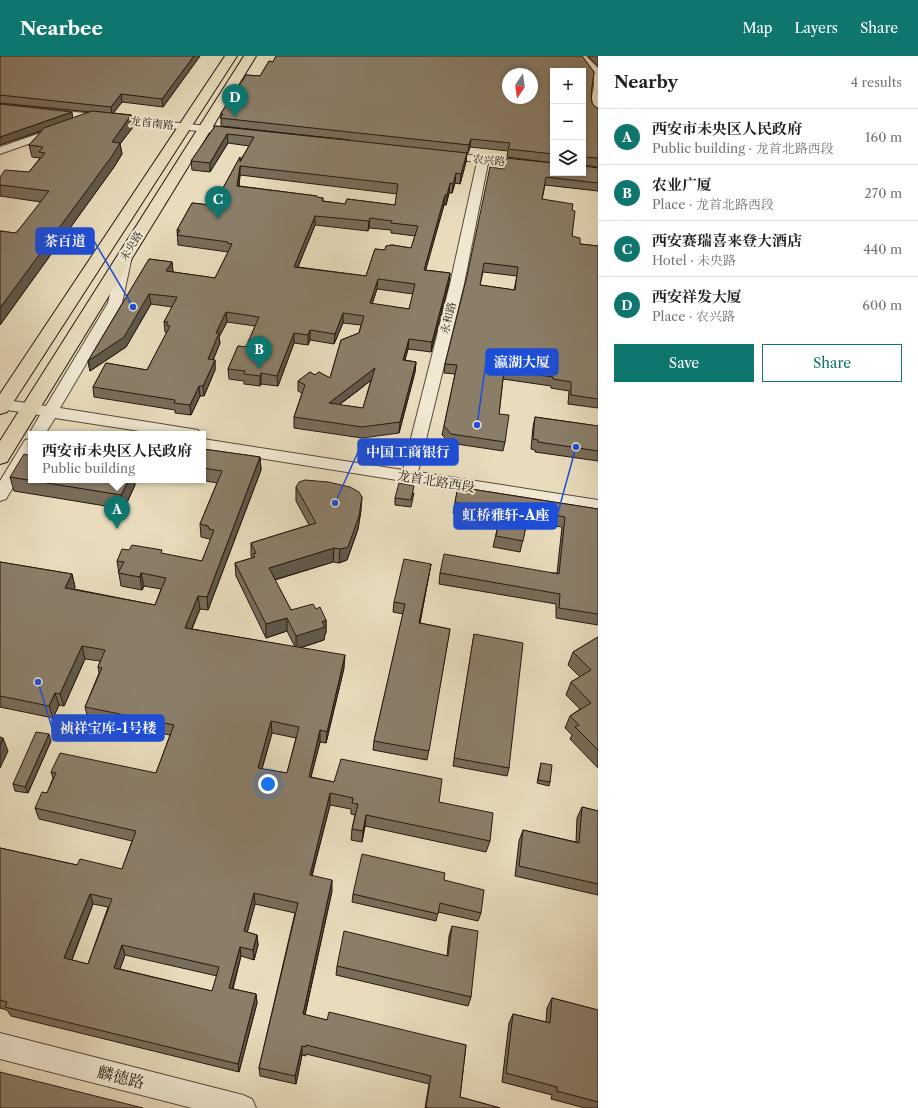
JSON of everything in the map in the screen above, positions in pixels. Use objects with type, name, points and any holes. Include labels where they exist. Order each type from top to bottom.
[{"type":"main road","name":"未央路","points":[[1,407],[186,127],[231,56]]},
{"type":"main road","name":"未央路","points":[[0,457],[203,129],[250,56]]},
{"type":"street","points":[[580,56],[596,72],[598,81]]},
{"type":"street","points":[[598,86],[596,107],[598,112]]},
{"type":"street","name":"龙首南路","points":[[0,106],[186,127]]},
{"type":"street","points":[[0,151],[94,117]]},
{"type":"street","points":[[186,127],[250,134]]},
{"type":"street","name":"农兴路","points":[[428,153],[550,167]]},
{"type":"street","name":"永和路","points":[[410,472],[457,284],[483,159]]},
{"type":"street","points":[[39,431],[115,303],[125,256]]},
{"type":"street","points":[[1,407],[26,413],[168,431]]},
{"type":"street","points":[[47,416],[123,431]]},
{"type":"street","name":"龙首北路西段","points":[[206,437],[598,506]]},
{"type":"street","name":"龙首北路西段","points":[[206,444],[598,497]]},
{"type":"street","points":[[0,495],[28,449]]},
{"type":"street","name":"麟德路","points":[[0,1046],[243,1108]]},
{"type":"building","points":[[0,56],[194,56],[162,99],[121,94],[111,107],[0,95]]},
{"type":"building","points":[[276,56],[582,56],[594,72],[591,95],[592,103],[598,108],[598,158],[586,157],[586,68],[550,68],[550,154],[508,149],[510,143],[471,139],[469,145],[220,118],[223,114],[221,113],[246,75],[260,76],[269,61],[273,62]]},
{"type":"building","points":[[0,104],[72,112],[0,137]]},
{"type":"building","points":[[92,111],[131,115],[112,142],[120,143],[112,156],[0,308],[0,231],[17,232],[49,191],[0,185],[0,177],[5,170],[29,172],[45,153],[39,152],[43,147],[29,145],[44,128]]},
{"type":"building","points":[[215,126],[467,153],[461,174],[456,173],[453,184],[450,183],[447,195],[445,195],[424,270],[450,273],[432,342],[409,339],[403,360],[416,362],[400,422],[362,427],[294,417],[305,385],[298,381],[310,372],[315,375],[319,372],[330,378],[341,340],[359,333],[364,316],[343,313],[335,334],[310,330],[308,335],[294,333],[277,376],[261,373],[260,376],[244,374],[245,371],[228,369],[238,346],[246,347],[259,317],[226,312],[216,333],[219,333],[208,359],[215,360],[203,386],[199,386],[190,405],[174,403],[175,400],[93,387],[106,363],[147,370],[170,326],[166,325],[168,322],[164,322],[177,297],[149,294],[124,337],[88,361],[149,259],[172,262],[166,271],[215,278],[232,244],[227,243],[228,242],[177,235],[180,230],[177,230],[192,203],[210,205],[219,190],[223,188],[240,157],[240,162],[254,137],[227,134],[210,163],[191,161]],"holes":[[[240,166],[398,184],[395,205],[347,199],[345,204],[322,201],[323,198],[317,196],[237,186]],[[315,216],[369,221],[370,218],[392,221],[391,223],[418,226],[411,248],[392,245],[386,246],[385,250],[375,249],[366,276],[294,267]],[[378,279],[415,284],[409,309],[370,303]],[[375,368],[363,408],[329,403]]]},
{"type":"building","points":[[506,158],[550,163],[550,176],[586,176],[586,166],[598,168],[598,183],[546,177],[542,199],[573,204],[572,210],[575,211],[572,236],[580,238],[580,244],[598,246],[598,399],[571,395],[571,382],[553,379],[553,377],[504,370],[499,414],[509,415],[505,442],[451,434],[444,426],[457,365],[445,364],[467,276],[490,167],[504,169]],"holes":[[[484,263],[518,267],[515,290],[480,285]]]},
{"type":"building","points":[[535,417],[598,426],[598,451],[538,442],[538,440],[533,439]]},
{"type":"building","points":[[206,449],[260,457],[207,597],[198,596],[185,628],[345,655],[327,732],[320,730],[309,777],[334,782],[341,759],[442,779],[439,802],[493,813],[490,841],[366,815],[363,831],[352,829],[358,804],[352,803],[353,798],[330,793],[310,875],[332,880],[303,1014],[327,1020],[329,1012],[466,1045],[460,1097],[500,1108],[429,1108],[426,1107],[431,1076],[306,1045],[306,1047],[302,1046],[295,1076],[259,1068],[298,903],[254,893],[244,931],[257,935],[253,950],[240,947],[229,988],[256,994],[238,1064],[5,1007],[7,1002],[0,1000],[0,848],[77,865],[80,859],[122,869],[136,831],[35,808],[42,792],[47,793],[56,773],[51,772],[60,753],[156,773],[174,725],[85,707],[102,668],[98,667],[105,650],[82,646],[60,694],[55,693],[49,706],[0,696],[0,562],[72,574],[65,588],[155,605],[166,578],[141,573],[140,577],[118,573],[124,562],[117,561],[122,549],[129,550],[132,545],[162,550],[161,553],[202,561],[214,530],[209,529],[208,526],[200,524],[222,471],[206,468]],"holes":[[[271,721],[299,727],[287,773],[258,768]],[[90,894],[112,899],[88,964],[64,958]],[[122,945],[219,967],[212,991],[114,968]]]},
{"type":"building","points":[[24,454],[28,455],[28,480],[10,477]]},
{"type":"building","points":[[305,480],[328,482],[350,487],[359,492],[362,497],[359,516],[348,547],[340,549],[334,548],[269,568],[291,610],[313,604],[316,609],[320,607],[326,620],[322,622],[325,627],[296,636],[287,618],[266,624],[235,563],[255,557],[253,554],[256,553],[251,543],[316,523],[296,487],[299,482]]},
{"type":"building","points":[[47,483],[127,483],[121,495]]},
{"type":"building","points":[[399,483],[414,486],[411,500],[395,498]]},
{"type":"building","points":[[458,487],[598,509],[598,614],[559,608],[560,594],[440,573],[444,554],[559,574],[565,517],[529,510],[523,541],[496,536],[501,510],[455,502]]},
{"type":"building","points":[[404,559],[431,564],[419,623],[450,629],[429,751],[374,741],[405,604],[394,602]]},
{"type":"building","points":[[474,634],[523,643],[509,768],[454,758]]},
{"type":"building","points":[[598,637],[598,750],[575,727],[579,725],[570,716],[591,703],[571,682],[591,670],[573,652]]},
{"type":"building","points":[[36,732],[49,734],[25,787],[13,784]]},
{"type":"building","points":[[0,737],[3,738],[0,745]]},
{"type":"building","points":[[541,763],[552,765],[550,782],[538,780]]},
{"type":"building","points":[[582,807],[598,811],[598,884],[519,866],[523,830],[579,843]]},
{"type":"building","points":[[362,854],[445,873],[444,880],[484,890],[481,913],[440,903],[438,914],[353,894]]},
{"type":"building","points":[[452,926],[478,931],[471,997],[337,966],[344,931],[448,956]]},
{"type":"building","points":[[552,998],[598,1010],[598,1102],[557,1091],[557,1087],[506,1073],[513,1014],[550,1023]]},
{"type":"building","points":[[0,1072],[143,1108],[0,1108]]},
{"type":"place","name":"西安祥发大厦","points":[[235,117]]},
{"type":"place","name":"西安赛瑞喜来登大酒店","points":[[218,219]]},
{"type":"place","name":"茶百道","points":[[133,307]]},
{"type":"place","name":"农业广厦","points":[[259,369]]},
{"type":"place","name":"瀛湖大厦","points":[[477,425]]},
{"type":"place","name":"虹桥雅轩-A座","points":[[576,447]]},
{"type":"place","name":"中国工商银行","points":[[335,503]]},
{"type":"place","name":"西安市未央区人民政府","points":[[117,529]]},
{"type":"place","name":"祯祥宝库-1号楼","points":[[38,682]]}]
